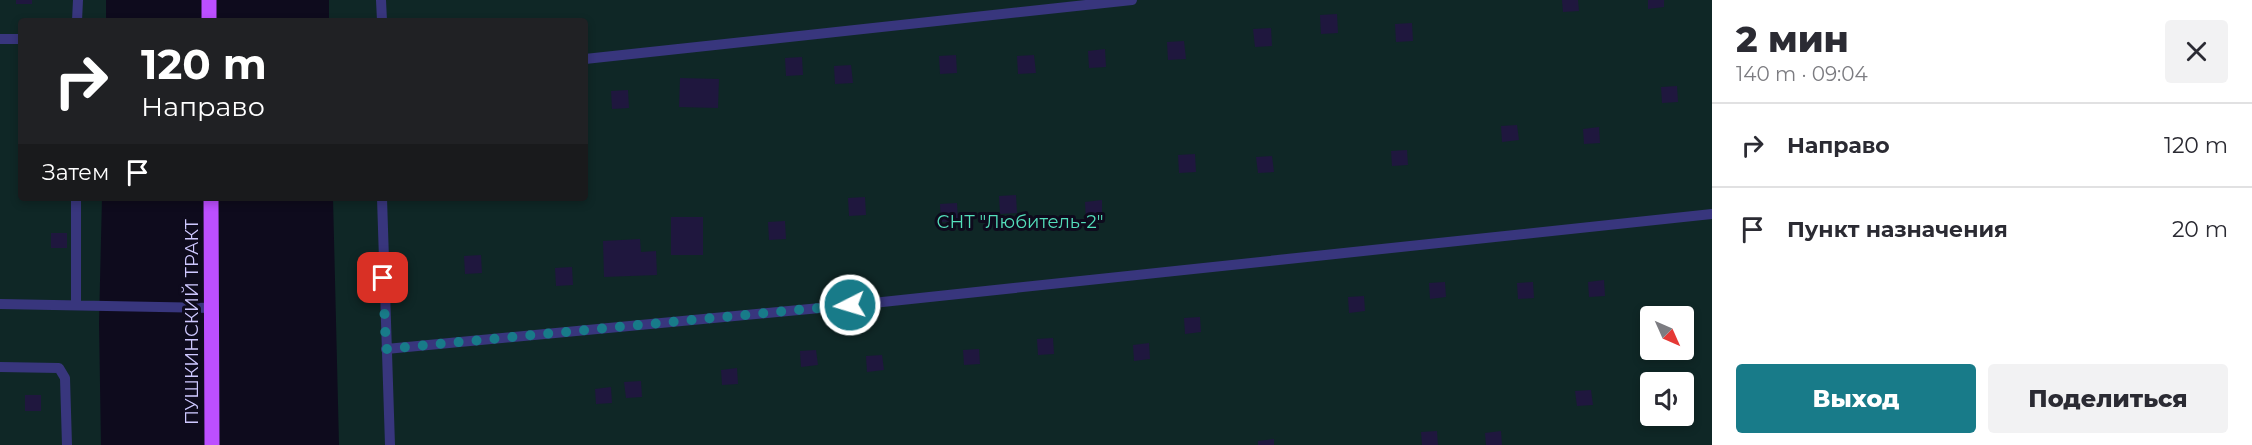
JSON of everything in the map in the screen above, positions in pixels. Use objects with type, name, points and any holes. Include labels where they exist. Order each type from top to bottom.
[{"type":"main road","points":[[209,0],[209,18]]},
{"type":"main road","name":"ПУШКИНСКИЙ ТРАКТ","points":[[211,201],[212,445]]},
{"type":"lane","points":[[77,18],[78,0]]},
{"type":"lane","points":[[381,0],[382,18]]},
{"type":"lane","points":[[588,59],[1132,0]]},
{"type":"lane","points":[[0,39],[18,39]]},
{"type":"lane","points":[[76,201],[76,305]]},
{"type":"lane","points":[[382,201],[390,445]]},
{"type":"lane","points":[[386,349],[873,303],[1712,214]]},
{"type":"lane","points":[[0,304],[213,308]]},
{"type":"lane","points":[[0,367],[59,368],[65,378],[67,445]]},
{"type":"green space","points":[[0,0],[106,0],[106,18],[18,18],[18,201],[102,201],[99,323],[101,445],[0,445]]},
{"type":"green space","name":"СНТ \"Любитель-2\"","points":[[329,0],[1712,0],[1712,445],[339,445],[333,201],[588,201],[588,18],[329,18]]},
{"type":"building","points":[[16,0],[32,0],[32,4],[16,4]]},
{"type":"building","points":[[1562,0],[1578,0],[1579,11],[1563,12]]},
{"type":"building","points":[[1648,0],[1664,0],[1664,7],[1648,9]]},
{"type":"building","points":[[1337,14],[1338,33],[1321,34],[1320,15]]},
{"type":"building","points":[[1412,23],[1413,41],[1396,42],[1395,24]]},
{"type":"building","points":[[1271,28],[1272,46],[1255,47],[1253,29]]},
{"type":"building","points":[[1184,41],[1186,59],[1168,60],[1167,42]]},
{"type":"building","points":[[1105,49],[1106,67],[1089,68],[1088,51]]},
{"type":"building","points":[[956,55],[957,73],[940,74],[939,56]]},
{"type":"building","points":[[1034,55],[1036,73],[1018,74],[1017,56]]},
{"type":"building","points":[[802,57],[803,75],[786,76],[785,58]]},
{"type":"building","points":[[851,65],[853,83],[835,84],[834,66]]},
{"type":"building","points":[[680,78],[719,79],[718,108],[679,107]]},
{"type":"building","points":[[1677,86],[1678,102],[1662,103],[1661,87]]},
{"type":"building","points":[[628,90],[629,108],[612,109],[611,91]]},
{"type":"building","points":[[1517,125],[1519,140],[1502,142],[1501,126]]},
{"type":"building","points":[[1599,127],[1600,143],[1584,144],[1583,129]]},
{"type":"building","points":[[1407,150],[1408,165],[1392,166],[1391,151]]},
{"type":"building","points":[[1195,154],[1196,172],[1179,173],[1178,155]]},
{"type":"building","points":[[1272,156],[1274,172],[1258,173],[1256,157]]},
{"type":"building","points":[[1016,195],[1017,213],[1000,214],[999,196]]},
{"type":"building","points":[[865,197],[866,215],[849,216],[848,198]]},
{"type":"building","points":[[1102,200],[1102,219],[1086,220],[1085,202]]},
{"type":"building","points":[[957,203],[958,221],[941,222],[940,204]]},
{"type":"building","points":[[671,217],[703,217],[703,255],[671,255]]},
{"type":"building","points":[[785,221],[786,239],[769,240],[768,222]]},
{"type":"building","points":[[51,233],[67,233],[67,248],[51,248]]},
{"type":"building","points":[[640,239],[641,252],[656,251],[657,275],[604,277],[603,241]]},
{"type":"building","points":[[481,255],[482,273],[465,274],[464,256]]},
{"type":"building","points":[[572,267],[573,285],[556,286],[555,268]]},
{"type":"building","points":[[1604,280],[1605,296],[1589,297],[1588,282]]},
{"type":"building","points":[[1445,282],[1446,297],[1430,299],[1429,283]]},
{"type":"building","points":[[1533,282],[1534,298],[1518,299],[1517,283]]},
{"type":"building","points":[[1364,296],[1365,311],[1349,313],[1348,297]]},
{"type":"building","points":[[1200,317],[1201,332],[1185,334],[1184,318]]},
{"type":"building","points":[[1053,338],[1054,354],[1038,355],[1037,339]]},
{"type":"building","points":[[1149,343],[1150,359],[1134,361],[1133,345]]},
{"type":"building","points":[[979,349],[980,364],[964,365],[963,350]]},
{"type":"building","points":[[816,350],[818,365],[801,367],[800,351]]},
{"type":"building","points":[[882,355],[884,370],[867,372],[866,356]]},
{"type":"building","points":[[737,368],[738,384],[722,385],[721,370]]},
{"type":"building","points":[[641,381],[642,397],[626,398],[624,382]]},
{"type":"building","points":[[611,387],[612,403],[596,404],[595,389]]},
{"type":"building","points":[[1591,390],[1593,405],[1577,406],[1575,391]]},
{"type":"building","points":[[25,395],[41,395],[41,411],[25,411]]},
{"type":"building","points":[[1437,431],[1438,445],[1422,445],[1421,432]]},
{"type":"building","points":[[1501,431],[1502,445],[1486,445],[1485,433]]},
{"type":"building","points":[[1274,439],[1274,445],[1258,445],[1258,441]]},
{"type":"route","points":[[383,278],[386,349],[850,305]]}]
